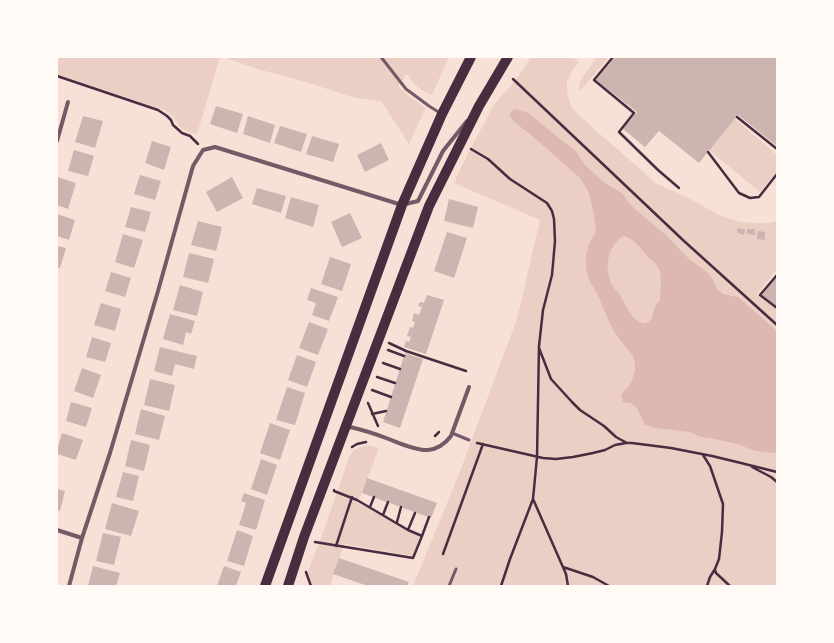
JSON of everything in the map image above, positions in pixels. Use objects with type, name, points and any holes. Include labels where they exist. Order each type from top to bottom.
[{"type":"main road","points":[[265,586],[402,205],[442,114],[471,57]]},
{"type":"main road","points":[[288,586],[345,426],[429,206],[479,106],[508,57]]},
{"type":"street","points":[[57,141],[68,102]]},
{"type":"street","points":[[69,586],[82,538],[110,453],[152,313],[193,166],[203,150],[215,148],[402,205],[418,201],[443,151],[479,106]]},
{"type":"street","points":[[345,426],[384,437],[413,448],[427,450],[437,448],[446,443],[452,434],[469,387]]},
{"type":"street","points":[[57,530],[82,538]]},
{"type":"lane","points":[[381,57],[406,89],[442,114]]},
{"type":"lane","points":[[452,434],[469,440]]},
{"type":"lane","points":[[449,586],[456,569]]},
{"type":"path","points":[[613,57],[594,80],[634,112],[619,132],[679,188]]},
{"type":"path","points":[[57,76],[158,110],[167,116],[182,132],[190,136],[203,150]]},
{"type":"path","points":[[513,79],[684,241],[777,325]]},
{"type":"path","points":[[737,117],[777,149]]},
{"type":"path","points":[[469,147],[488,159],[510,179],[546,203],[552,211],[554,226],[554,264],[543,310],[538,346],[537,457],[533,499],[510,558],[501,586]]},
{"type":"path","points":[[708,152],[739,193],[750,198],[759,197],[777,174]]},
{"type":"path","points":[[777,275],[760,295],[777,308]]},
{"type":"path","points":[[386,342],[406,351],[466,371]]},
{"type":"path","points":[[538,346],[551,379],[572,402],[580,410],[604,426],[616,437],[628,443]]},
{"type":"path","points":[[383,348],[404,356]]},
{"type":"path","points":[[378,361],[400,369]]},
{"type":"path","points":[[373,375],[395,383]]},
{"type":"path","points":[[368,389],[391,397]]},
{"type":"path","points":[[367,402],[378,425]]},
{"type":"path","points":[[372,414],[386,410]]},
{"type":"path","points":[[433,439],[439,432]]},
{"type":"path","points":[[469,440],[537,457],[556,459],[593,453],[605,450],[615,445],[632,443],[650,445],[748,464],[777,472]]},
{"type":"path","points":[[351,448],[362,442],[371,442]]},
{"type":"path","points":[[443,554],[484,444]]},
{"type":"path","points":[[702,455],[710,466],[722,504],[718,560],[707,586]]},
{"type":"path","points":[[748,464],[777,482]]},
{"type":"path","points":[[336,484],[334,491],[352,497],[397,522],[408,530],[422,536]]},
{"type":"path","points":[[336,546],[352,497]]},
{"type":"path","points":[[370,507],[374,497]]},
{"type":"path","points":[[533,499],[566,574],[568,586]]},
{"type":"path","points":[[383,515],[388,502]]},
{"type":"path","points":[[397,522],[401,508]]},
{"type":"path","points":[[408,530],[415,512]]},
{"type":"path","points":[[315,542],[413,558],[429,517]]},
{"type":"path","points":[[563,567],[582,573],[608,586]]},
{"type":"path","points":[[715,569],[716,573],[730,586]]},
{"type":"shaded area","points":[[57,57],[220,57],[197,134],[184,130],[179,126],[173,116],[164,110],[57,75]]},
{"type":"shaded area","points":[[223,57],[449,57],[432,95],[424,92],[418,87],[407,74],[398,86],[411,98],[426,108],[409,144],[381,101],[355,98],[306,82],[257,69]]},
{"type":"shaded area","points":[[531,57],[572,57],[579,62],[572,71],[567,82],[568,97],[572,108],[657,184],[687,197],[719,215],[740,222],[770,223],[777,221],[777,269],[757,294],[777,310],[777,586],[413,586],[459,474],[517,319],[540,220],[454,183],[468,153],[494,105],[517,78]]},
{"type":"shaded area","points":[[597,57],[609,57],[581,90],[579,88],[580,81]]},
{"type":"shaded area","points":[[515,109],[526,112],[575,150],[586,166],[605,183],[623,194],[636,210],[665,234],[689,259],[707,272],[717,289],[723,294],[738,297],[777,331],[777,453],[755,451],[737,444],[701,437],[690,432],[656,428],[645,425],[637,408],[631,403],[623,402],[621,396],[624,390],[628,388],[632,380],[635,370],[635,363],[633,356],[610,324],[589,279],[586,268],[586,256],[589,244],[596,229],[589,193],[580,178],[530,134],[514,122],[509,115],[512,110]],"holes":[[[623,236],[636,243],[655,263],[660,271],[660,300],[656,304],[651,320],[646,323],[642,323],[634,318],[611,283],[609,277],[608,263],[614,245]]]},
{"type":"shaded area","points":[[735,119],[777,155],[777,171],[760,192],[709,150]]},
{"type":"shaded area","points":[[367,445],[379,448],[362,493],[357,502],[420,537],[412,556],[344,544],[330,586],[313,586],[308,571],[350,455],[358,448]]},
{"type":"building","points":[[615,57],[777,57],[777,146],[738,115],[699,163],[659,131],[645,147],[623,129],[637,112],[596,80]]},
{"type":"building","points":[[216,106],[243,114],[237,133],[210,124]]},
{"type":"building","points":[[83,116],[103,121],[95,148],[75,142]]},
{"type":"building","points":[[248,116],[275,125],[270,143],[243,134]]},
{"type":"building","points":[[280,126],[307,134],[301,152],[274,143]]},
{"type":"building","points":[[312,136],[339,144],[333,162],[306,154]]},
{"type":"building","points":[[152,141],[171,147],[164,170],[145,163]]},
{"type":"building","points":[[381,143],[389,160],[365,172],[357,155]]},
{"type":"building","points":[[74,150],[94,156],[88,176],[68,171]]},
{"type":"building","points":[[140,175],[161,181],[155,200],[134,194]]},
{"type":"building","points":[[57,177],[76,183],[68,209],[57,205]]},
{"type":"building","points":[[232,177],[243,198],[217,212],[206,192]]},
{"type":"building","points":[[257,188],[286,196],[281,213],[252,204]]},
{"type":"building","points":[[291,197],[319,205],[313,227],[285,218]]},
{"type":"building","points":[[449,199],[478,207],[473,228],[444,221]]},
{"type":"building","points":[[131,207],[151,212],[145,232],[125,227]]},
{"type":"building","points":[[350,213],[362,238],[342,247],[331,222]]},
{"type":"building","points":[[57,214],[75,220],[69,240],[57,236]]},
{"type":"building","points":[[198,221],[222,227],[216,251],[191,245]]},
{"type":"building","points":[[738,228],[745,230],[744,235],[737,233]]},
{"type":"building","points":[[747,229],[755,229],[755,235],[747,234]]},
{"type":"building","points":[[758,231],[765,232],[765,240],[757,239]]},
{"type":"building","points":[[447,232],[467,238],[454,278],[434,271]]},
{"type":"building","points":[[123,234],[143,240],[134,268],[115,262]]},
{"type":"building","points":[[57,246],[66,248],[60,268],[57,268]]},
{"type":"building","points":[[189,253],[214,259],[208,283],[183,277]]},
{"type":"building","points":[[330,257],[351,264],[342,291],[321,284]]},
{"type":"building","points":[[111,272],[131,278],[125,297],[105,291]]},
{"type":"building","points":[[777,276],[777,307],[762,295]]},
{"type":"building","points":[[180,285],[203,292],[197,316],[173,310]]},
{"type":"building","points":[[311,288],[338,297],[329,321],[312,315],[316,303],[307,300]]},
{"type":"building","points":[[427,295],[444,300],[426,354],[404,347],[406,341],[409,342],[411,337],[407,336],[410,327],[413,328],[415,322],[412,321],[414,313],[419,315],[422,307],[418,306],[420,302],[424,303]]},
{"type":"building","points":[[101,303],[121,309],[115,331],[94,325]]},
{"type":"building","points":[[170,314],[195,321],[191,334],[186,332],[183,345],[163,339]]},
{"type":"building","points":[[309,322],[328,329],[318,355],[299,348]]},
{"type":"building","points":[[92,337],[111,343],[105,362],[86,357]]},
{"type":"building","points":[[160,347],[197,356],[194,369],[175,364],[172,376],[154,371]]},
{"type":"building","points":[[405,353],[423,359],[400,428],[383,422]]},
{"type":"building","points":[[297,355],[316,362],[307,387],[288,380]]},
{"type":"building","points":[[82,368],[101,375],[93,398],[74,391]]},
{"type":"building","points":[[150,379],[175,385],[169,411],[144,405]]},
{"type":"building","points":[[287,387],[305,393],[295,425],[276,420]]},
{"type":"building","points":[[71,402],[92,408],[86,427],[66,421]]},
{"type":"building","points":[[141,409],[165,416],[159,440],[135,434]]},
{"type":"building","points":[[270,423],[290,430],[280,460],[260,453]]},
{"type":"building","points":[[62,433],[83,440],[76,460],[57,454]]},
{"type":"building","points":[[131,440],[150,445],[144,471],[125,466]]},
{"type":"building","points":[[261,459],[277,465],[267,495],[251,489]]},
{"type":"building","points":[[123,472],[139,476],[133,501],[116,497]]},
{"type":"building","points":[[367,478],[437,503],[431,518],[362,493]]},
{"type":"building","points":[[57,489],[65,491],[60,511],[57,510]]},
{"type":"building","points":[[244,493],[265,500],[256,530],[239,525],[246,503],[241,501]]},
{"type":"building","points":[[112,503],[139,511],[131,536],[105,529]]},
{"type":"building","points":[[237,530],[253,536],[244,566],[227,561]]},
{"type":"building","points":[[103,533],[121,537],[114,565],[96,561]]},
{"type":"building","points":[[339,558],[409,582],[407,586],[368,586],[333,574]]},
{"type":"building","points":[[93,566],[120,573],[116,586],[88,586]]},
{"type":"building","points":[[224,566],[241,572],[236,586],[217,586]]}]
